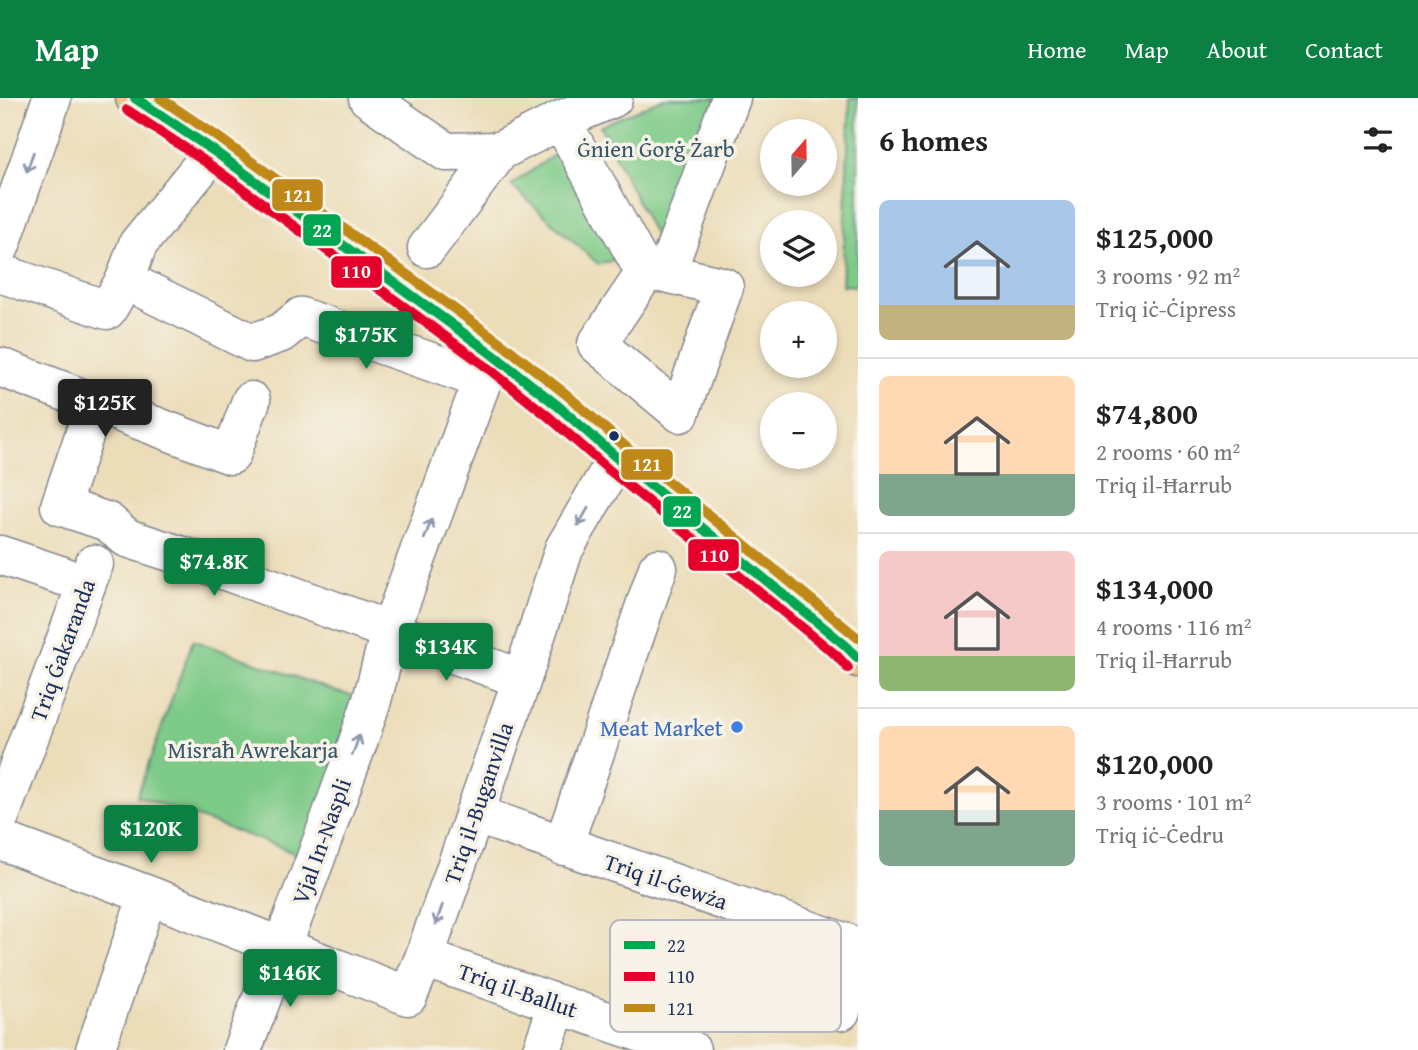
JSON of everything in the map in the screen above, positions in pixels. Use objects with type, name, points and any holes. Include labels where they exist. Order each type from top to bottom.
[{"type":"main road","points":[[140,99],[214,151],[488,367],[558,406],[617,458],[854,652]]},
{"type":"street","points":[[0,247],[52,98]]},
{"type":"street","points":[[368,98],[446,152],[500,151],[613,98]]},
{"type":"street","points":[[562,120],[655,273],[731,98]]},
{"type":"street","points":[[0,273],[107,310],[125,280],[138,244],[214,151]]},
{"type":"street","points":[[427,248],[500,151]]},
{"type":"street","points":[[125,280],[252,343],[281,333],[301,317],[488,367]]},
{"type":"street","points":[[0,367],[231,455],[251,401]]},
{"type":"street","name":"Vjal In-Naspli","points":[[242,1050],[358,742],[390,631],[488,367]]},
{"type":"street","points":[[95,404],[60,506],[108,522],[127,538],[198,561],[522,679]]},
{"type":"street","name":"Triq il-Buganvilla","points":[[281,946],[408,996],[424,958],[522,679],[564,549],[617,458]]},
{"type":"street","name":"Triq Ġakaranda","points":[[0,555],[79,570],[0,816]]},
{"type":"street","points":[[564,845],[658,568]]},
{"type":"street","name":"Triq il-Ġewża","points":[[474,814],[780,920]]},
{"type":"street","points":[[0,840],[281,946]]},
{"type":"street","points":[[95,1050],[148,895]]},
{"type":"street","name":"Triq il-Ġewża","points":[[841,941],[858,947]]},
{"type":"street","name":"Triq il-Ballut","points":[[424,958],[610,1022]]},
{"type":"street","points":[[841,1011],[858,963]]},
{"type":"street","points":[[541,1050],[558,1004]]},
{"type":"street","name":"Triq il-Ballut","points":[[639,1032],[691,1050]]},
{"type":"green space","name":"Ġnien Ġorġ Żarb","points":[[664,98],[717,98],[662,251],[600,126]]},
{"type":"green space","points":[[850,98],[858,98],[858,286],[842,285]]},
{"type":"green space","points":[[562,149],[623,258],[598,264],[511,185]]},
{"type":"green space","name":"Misraħ Awrekarja","points":[[193,640],[337,692],[372,700],[314,863],[280,847],[137,796]]},
{"type":"transit line","name":"22","points":[[135,98],[214,151],[492,354],[558,406],[858,658]]},
{"type":"transit line","name":"121","points":[[160,98],[501,343],[858,638]]},
{"type":"transit line","name":"110","points":[[127,110],[206,162],[484,365],[836,655],[848,668]]},
{"type":"place","name":"Meat Market","points":[[737,727]]}]
